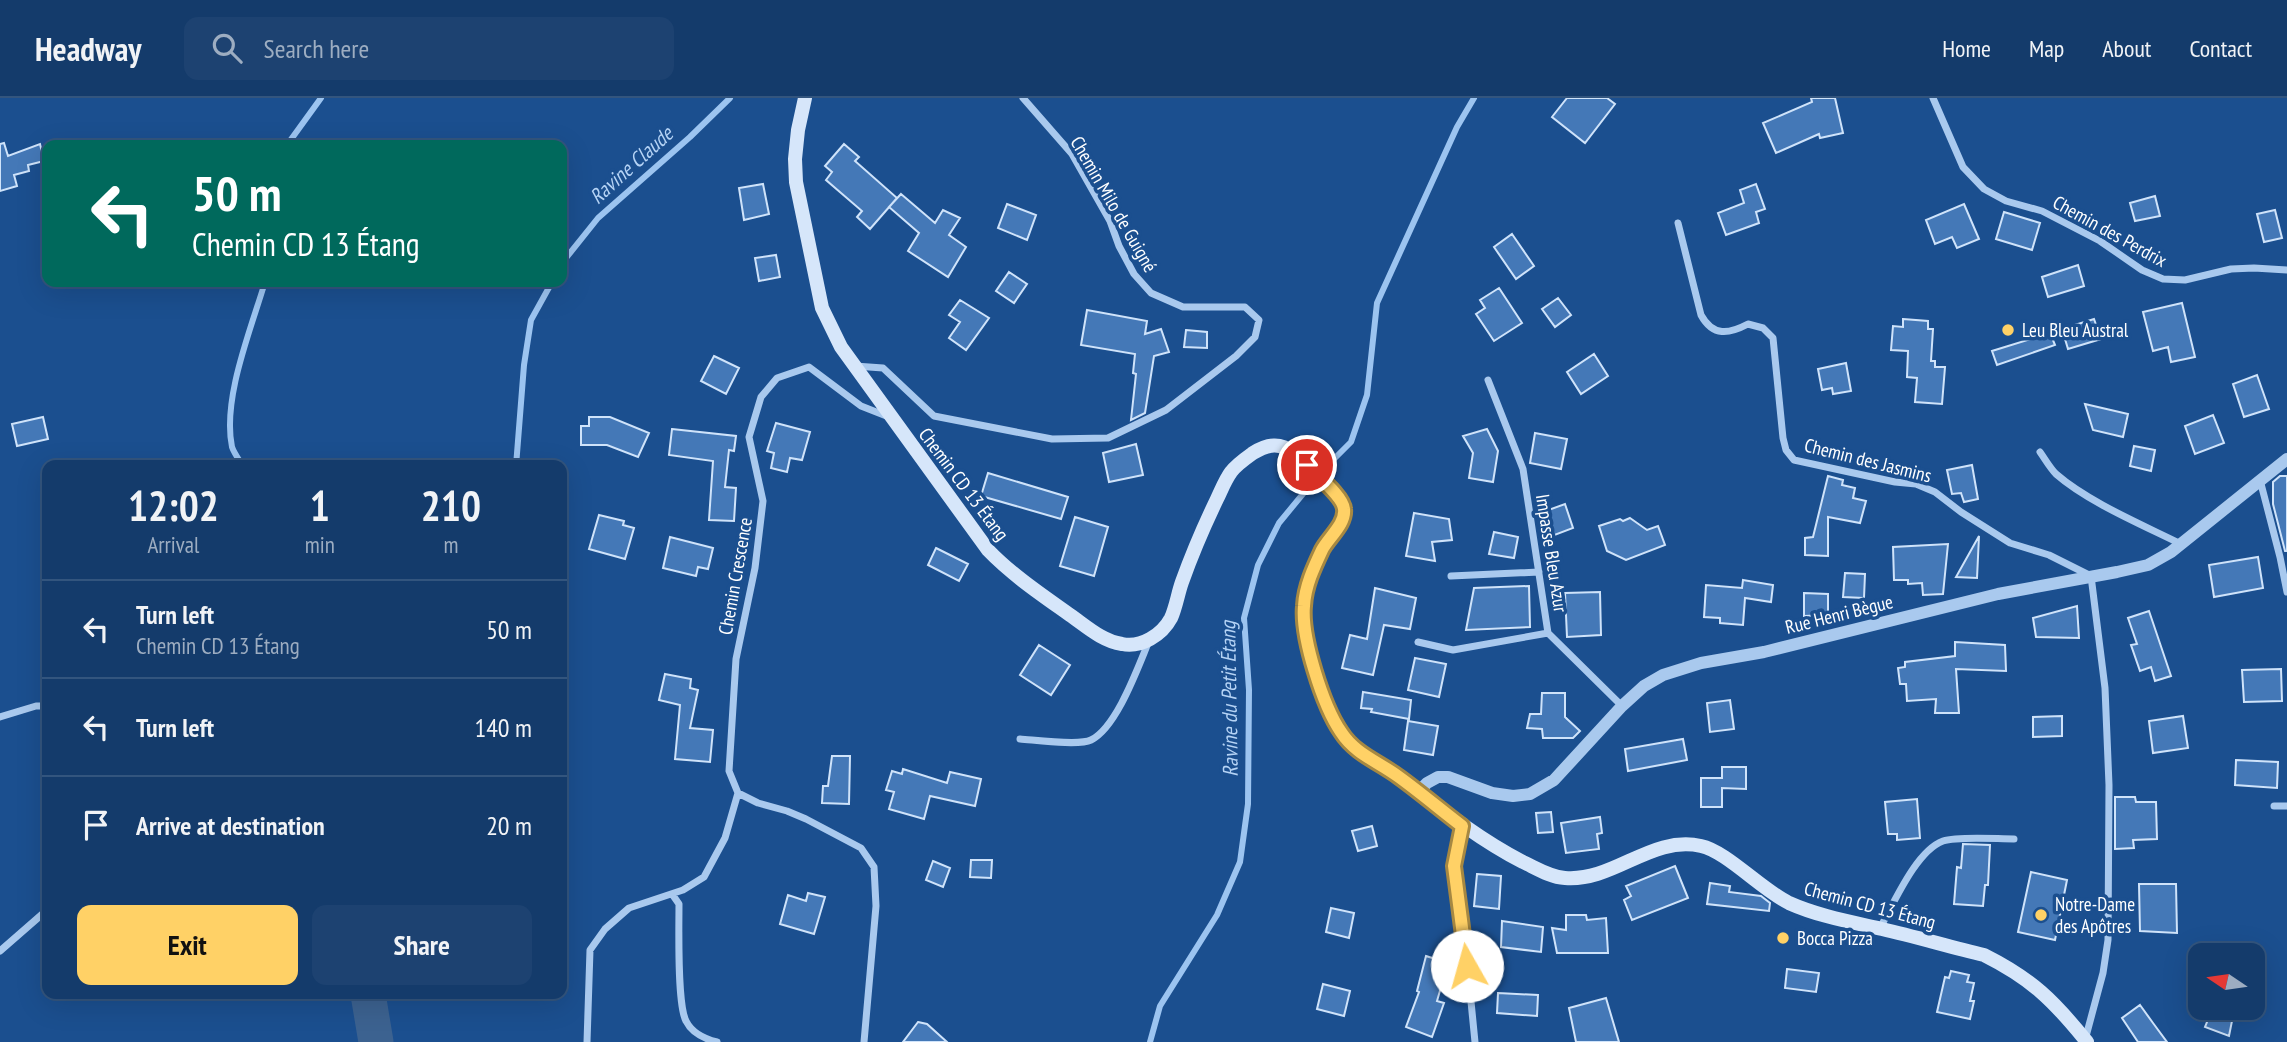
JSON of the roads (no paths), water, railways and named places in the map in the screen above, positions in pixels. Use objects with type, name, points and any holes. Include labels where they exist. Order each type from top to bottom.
[{"type":"main road","name":"Chemin CD 13 Étang","points":[[804,98],[797,139],[796,182],[822,308],[841,347],[958,510],[999,562],[1103,638],[1121,645],[1133,646],[1150,640],[1170,620],[1195,546],[1231,471],[1268,444],[1282,446],[1293,453],[1340,499],[1344,507],[1344,517],[1323,548],[1307,586],[1303,607],[1311,660],[1340,731],[1364,756],[1383,766],[1462,826],[1546,874],[1565,878],[1581,877],[1609,869],[1656,848],[1681,844],[1712,849],[1787,902],[1822,915],[1984,956],[2005,966],[2045,994],[2086,1041]]},
{"type":"street","name":"Chemin Milo de Guigné","points":[[855,366],[883,368],[934,416],[1052,439],[1108,438],[1166,410],[1236,356],[1255,337],[1259,320],[1245,307],[1183,307],[1151,293],[1134,274],[1110,222],[1072,154],[1023,98]]},
{"type":"street","name":"Chemin des Perdrix","points":[[1933,98],[1963,167],[1984,189],[2006,201],[2042,211],[2100,241],[2142,270],[2163,279],[2185,279],[2231,269],[2287,270]]},
{"type":"street","name":"Chemin des Jasmins","points":[[1678,223],[1707,325],[1720,332],[1735,331],[1748,324],[1763,328],[1773,338],[1783,438],[1786,450],[1794,460],[1916,484],[1935,492],[2010,543],[2049,555],[2091,576]]},
{"type":"street","name":"Chemin Crescence","points":[[738,793],[729,771],[736,659],[755,568],[763,500],[749,437],[761,397],[777,378],[809,367],[861,406],[893,419]]},
{"type":"street","name":"Impasse Bleu Azur","points":[[1488,380],[1523,469],[1548,632],[1622,706]]},
{"type":"street","points":[[2039,452],[2054,473],[2074,486],[2115,511],[2182,544]]},
{"type":"street","name":"Rue Henri Bègue","points":[[1418,792],[1438,777],[1448,777],[1492,793],[1513,796],[1530,794],[1554,780],[1644,686],[1701,663],[1764,652],[1997,594],[2148,565],[2182,544],[2287,459]]},
{"type":"street","points":[[2260,480],[2287,592]]},
{"type":"street","points":[[1451,576],[1539,572]]},
{"type":"street","points":[[2086,1041],[2103,974],[2108,927],[2109,785],[2105,688],[2091,576]]},
{"type":"street","points":[[1418,642],[1453,650],[1548,632]]},
{"type":"street","points":[[1020,739],[1090,741],[1106,727],[1122,704],[1150,640]]},
{"type":"street","points":[[0,717],[42,706]]},
{"type":"street","points":[[587,1042],[590,950],[605,929],[628,908],[683,890],[704,877],[725,838],[738,793],[758,803],[806,819],[861,849],[874,867],[876,905],[864,1042]]},
{"type":"street","points":[[2274,806],[2287,806]]},
{"type":"street","points":[[1462,826],[1454,866],[1475,1042]]},
{"type":"street","points":[[1880,929],[1911,872],[1931,848],[1945,840],[2014,839]]},
{"type":"street","points":[[672,894],[678,904],[685,1019],[692,1029],[704,1038],[718,1042]]},
{"type":"street","points":[[0,951],[42,915]]},
{"type":"waterway","points":[[291,140],[321,98]]},
{"type":"waterway","name":"Ravine Claude","points":[[567,257],[598,218],[730,98]]},
{"type":"waterway","name":"Ravine du Petit Étang","points":[[1150,1042],[1160,1006],[1217,915],[1240,862],[1248,804],[1249,690],[1244,618],[1258,565],[1279,523],[1321,472],[1351,442],[1367,395],[1377,303],[1457,127],[1474,98]]},
{"type":"waterway","points":[[239,460],[232,447],[230,428],[234,386],[263,287]]},
{"type":"waterway","name":"Ravine Claude","points":[[516,460],[524,365],[531,320],[549,287]]},
{"type":"waterway","points":[[369,999],[376,1042]]},
{"type":"place","name":"Leu Bleu Austral","points":[[2008,330]]},
{"type":"place","name":"Notre-Dame des Apôtres","points":[[2041,915]]},
{"type":"place","name":"Bocca Pizza","points":[[1783,938]]}]
